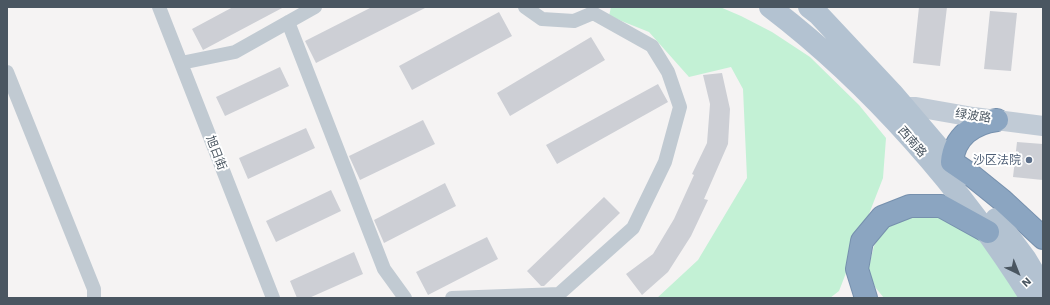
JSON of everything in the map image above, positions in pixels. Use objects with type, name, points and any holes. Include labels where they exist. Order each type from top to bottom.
[{"type":"highway","points":[[997,120],[985,121],[968,130],[956,145],[952,162],[1002,200],[1043,238]]},
{"type":"highway","points":[[866,298],[857,269],[862,241],[882,217],[910,206],[941,206],[988,232]]},
{"type":"main road","name":"西南路","points":[[770,7],[802,32],[880,105],[964,201],[1033,287]]},
{"type":"main road","name":"西南路","points":[[808,7],[818,14],[904,107],[952,162],[1002,226],[1033,287]]},
{"type":"street","name":"旭日街","points":[[159,7],[273,298]]},
{"type":"street","points":[[181,63],[235,52],[315,7]]},
{"type":"street","points":[[452,298],[559,294],[632,228],[666,162],[680,107],[668,72],[652,46],[593,13],[574,21],[542,19],[525,7]]},
{"type":"street","points":[[288,22],[384,269],[405,298]]},
{"type":"street","points":[[7,72],[94,289],[94,298]]},
{"type":"street","name":"绿波路","points":[[904,107],[916,107],[973,117],[1043,126]]},
{"type":"green space","points":[[611,7],[720,7],[741,16],[772,32],[810,57],[859,105],[886,138],[883,178],[839,291],[830,298],[657,298],[698,260],[747,178],[743,89],[731,67],[689,77],[649,32],[609,16]]},
{"type":"green space","points":[[932,213],[967,230],[984,244],[1022,298],[884,298],[875,287],[868,270],[874,246],[885,228],[905,216]]},
{"type":"building","points":[[233,7],[284,7],[203,50],[192,29]]},
{"type":"building","points":[[372,7],[427,7],[316,63],[305,41]]},
{"type":"building","points":[[919,7],[947,7],[940,66],[913,63]]},
{"type":"building","points":[[990,11],[1017,13],[1011,71],[984,69]]},
{"type":"building","points":[[499,12],[512,36],[412,90],[399,66]]},
{"type":"building","points":[[591,37],[605,60],[510,116],[497,93]]},
{"type":"building","points":[[280,67],[289,86],[225,116],[216,97]]},
{"type":"building","points":[[722,73],[730,109],[728,144],[704,199],[708,200],[691,236],[668,272],[642,295],[626,274],[653,254],[674,219],[694,175],[692,174],[707,143],[710,104],[703,75]]},
{"type":"building","points":[[658,84],[668,102],[557,164],[546,145]]},
{"type":"building","points":[[423,120],[435,144],[360,180],[349,156]]},
{"type":"building","points":[[306,128],[315,148],[248,179],[239,158]]},
{"type":"building","name":"沙区法院","points":[[1017,142],[1043,144],[1043,180],[1013,177]]},
{"type":"building","points":[[445,183],[456,206],[384,243],[374,220]]},
{"type":"building","points":[[331,190],[341,211],[276,242],[266,221]]},
{"type":"building","points":[[604,197],[620,213],[544,286],[541,286],[527,271]]},
{"type":"building","points":[[487,237],[498,259],[428,295],[416,272]]},
{"type":"building","points":[[354,252],[363,274],[309,298],[297,298],[290,281]]},
{"type":"place","name":"沙区法院","points":[[1029,160]]}]
